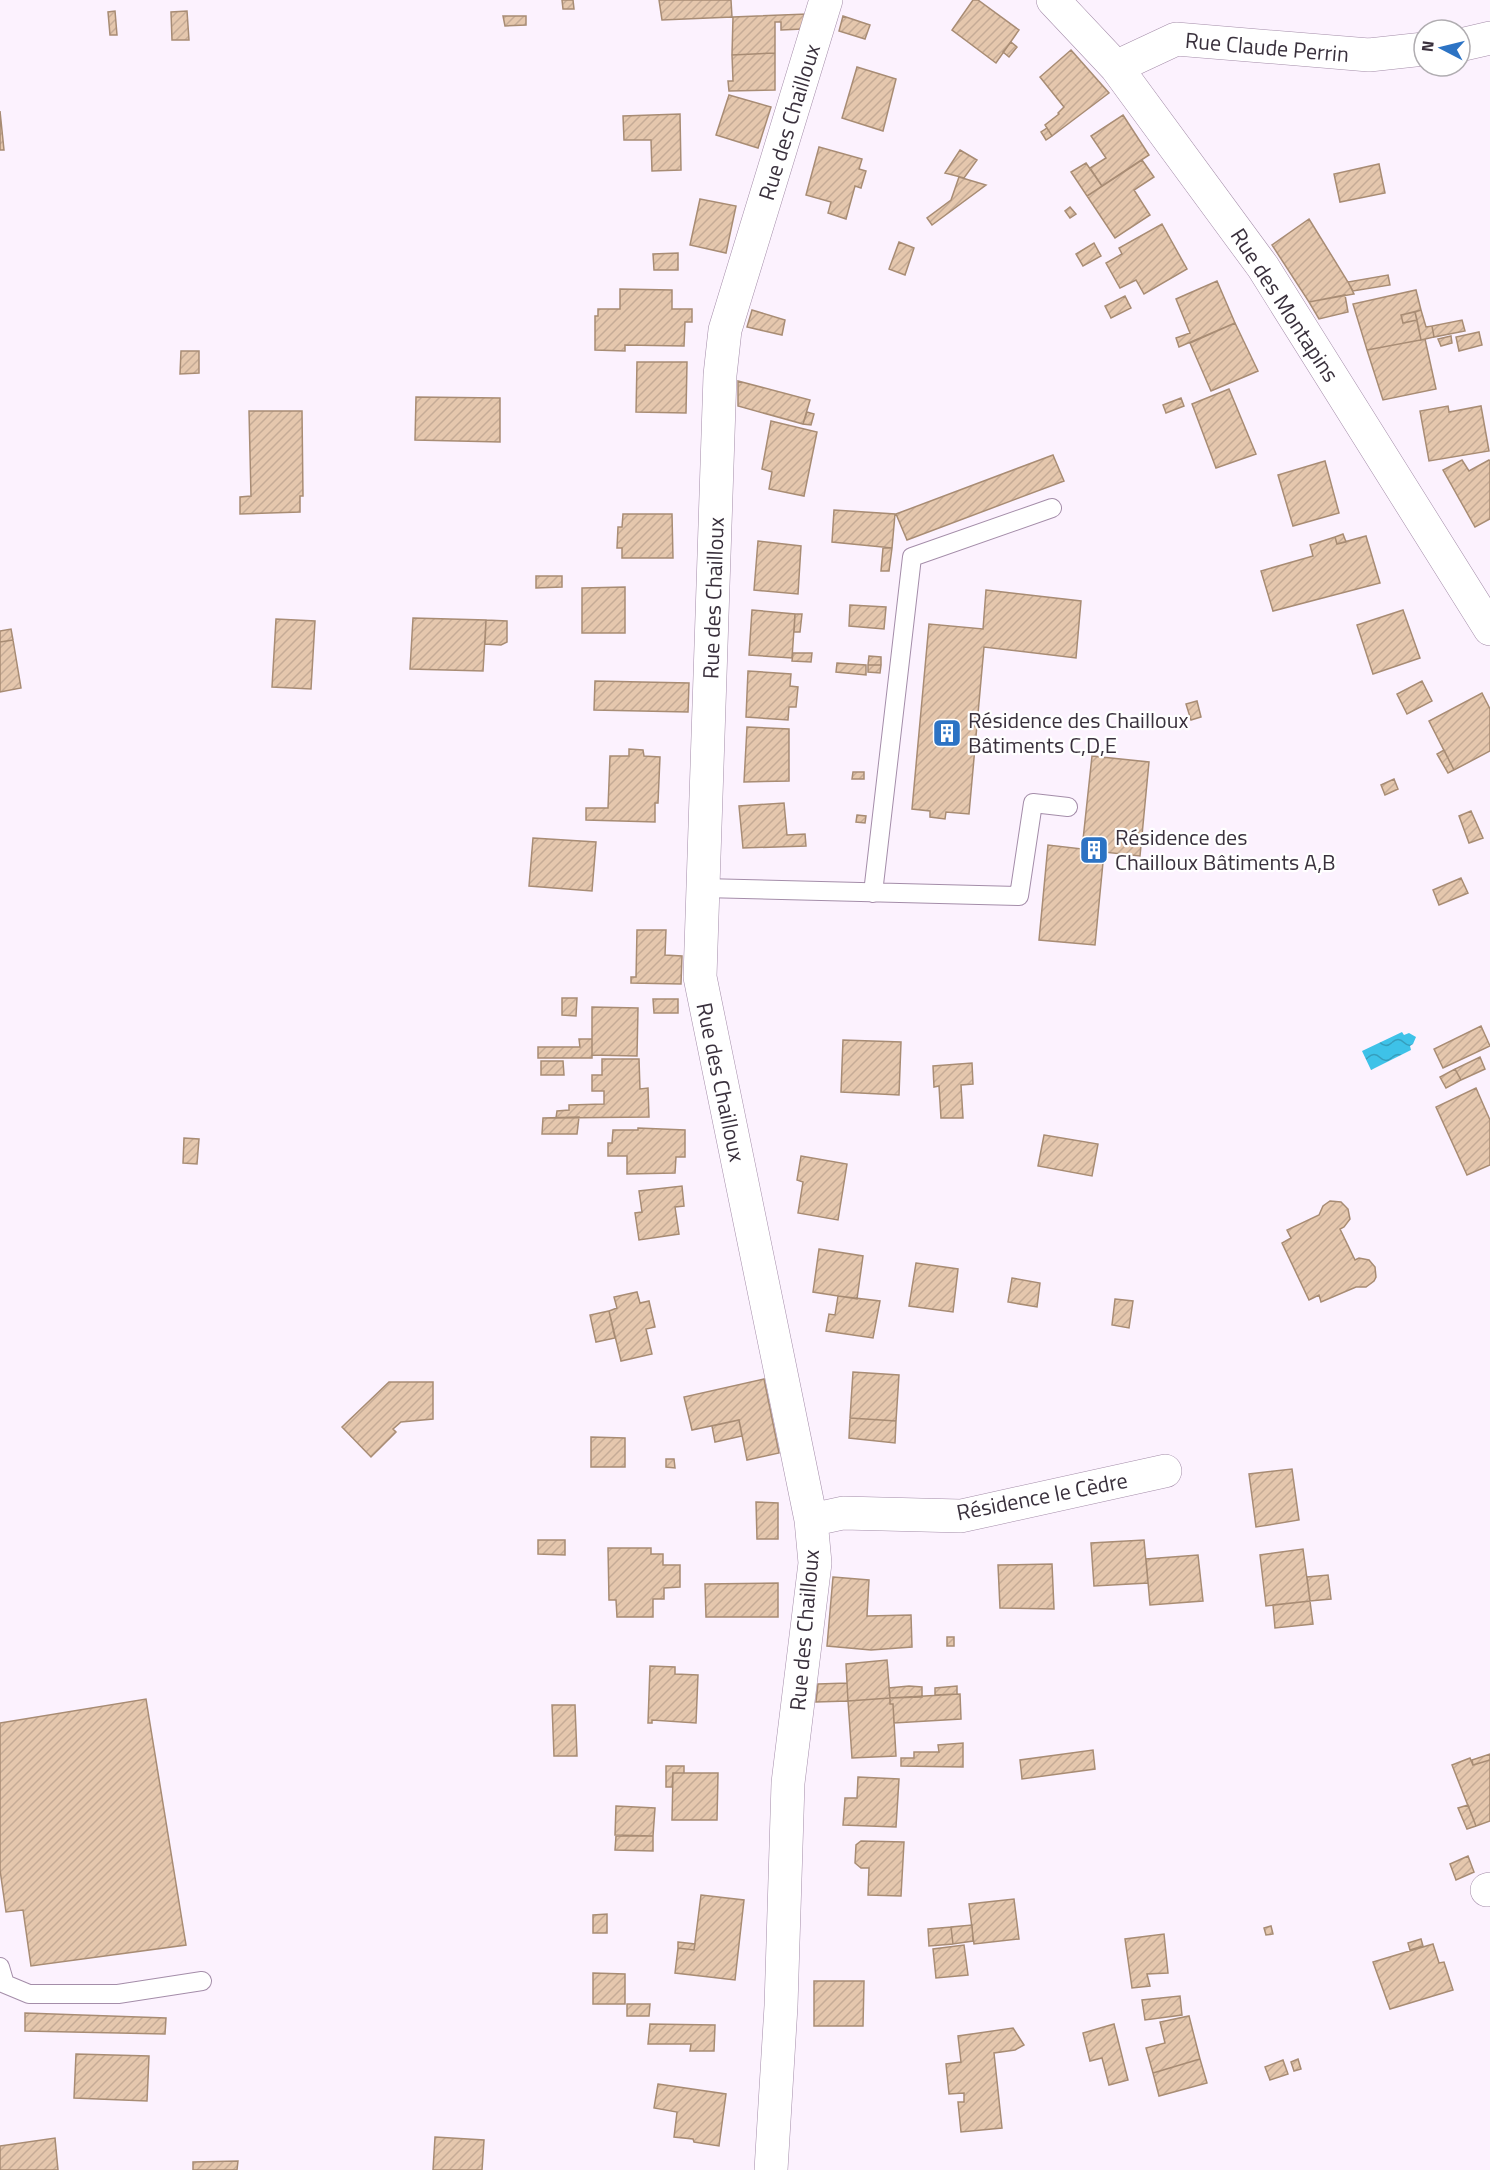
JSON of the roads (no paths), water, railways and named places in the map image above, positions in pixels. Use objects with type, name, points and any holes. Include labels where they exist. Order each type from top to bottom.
[{"type":"street","name":"Rue des Chailloux","points":[[771,2170],[781,2006],[788,1783],[814,1563],[812,1520],[700,977],[720,375],[725,330],[826,0]]},
{"type":"street","name":"Rue des Montapins","points":[[1053,0],[1116,67],[1263,267],[1490,630]]},
{"type":"street","points":[[1472,42],[1490,38]]},
{"type":"street","name":"Rue Claude Perrin","points":[[1116,67],[1176,39],[1369,55],[1412,50]]},
{"type":"street","name":"Résidence le Cèdre","points":[[812,1520],[843,1513],[961,1516],[1165,1471]]},
{"type":"lane","points":[[873,893],[912,557],[1052,508]]},
{"type":"lane","points":[[703,888],[1019,896],[1033,803],[1068,807]]},
{"type":"lane","points":[[0,1967],[5,1984],[29,1994],[118,1994],[202,1981]]},
{"type":"water","points":[[1402,1032],[1404,1035],[1409,1033],[1416,1037],[1410,1046],[1411,1050],[1371,1070],[1362,1051]]},
{"type":"place","name":"Résidence des Chailloux Bâtiments C,D,E","points":[[947,733]]},
{"type":"place","name":"Résidence des Chailloux Bâtiments A,B","points":[[1094,850]]}]
